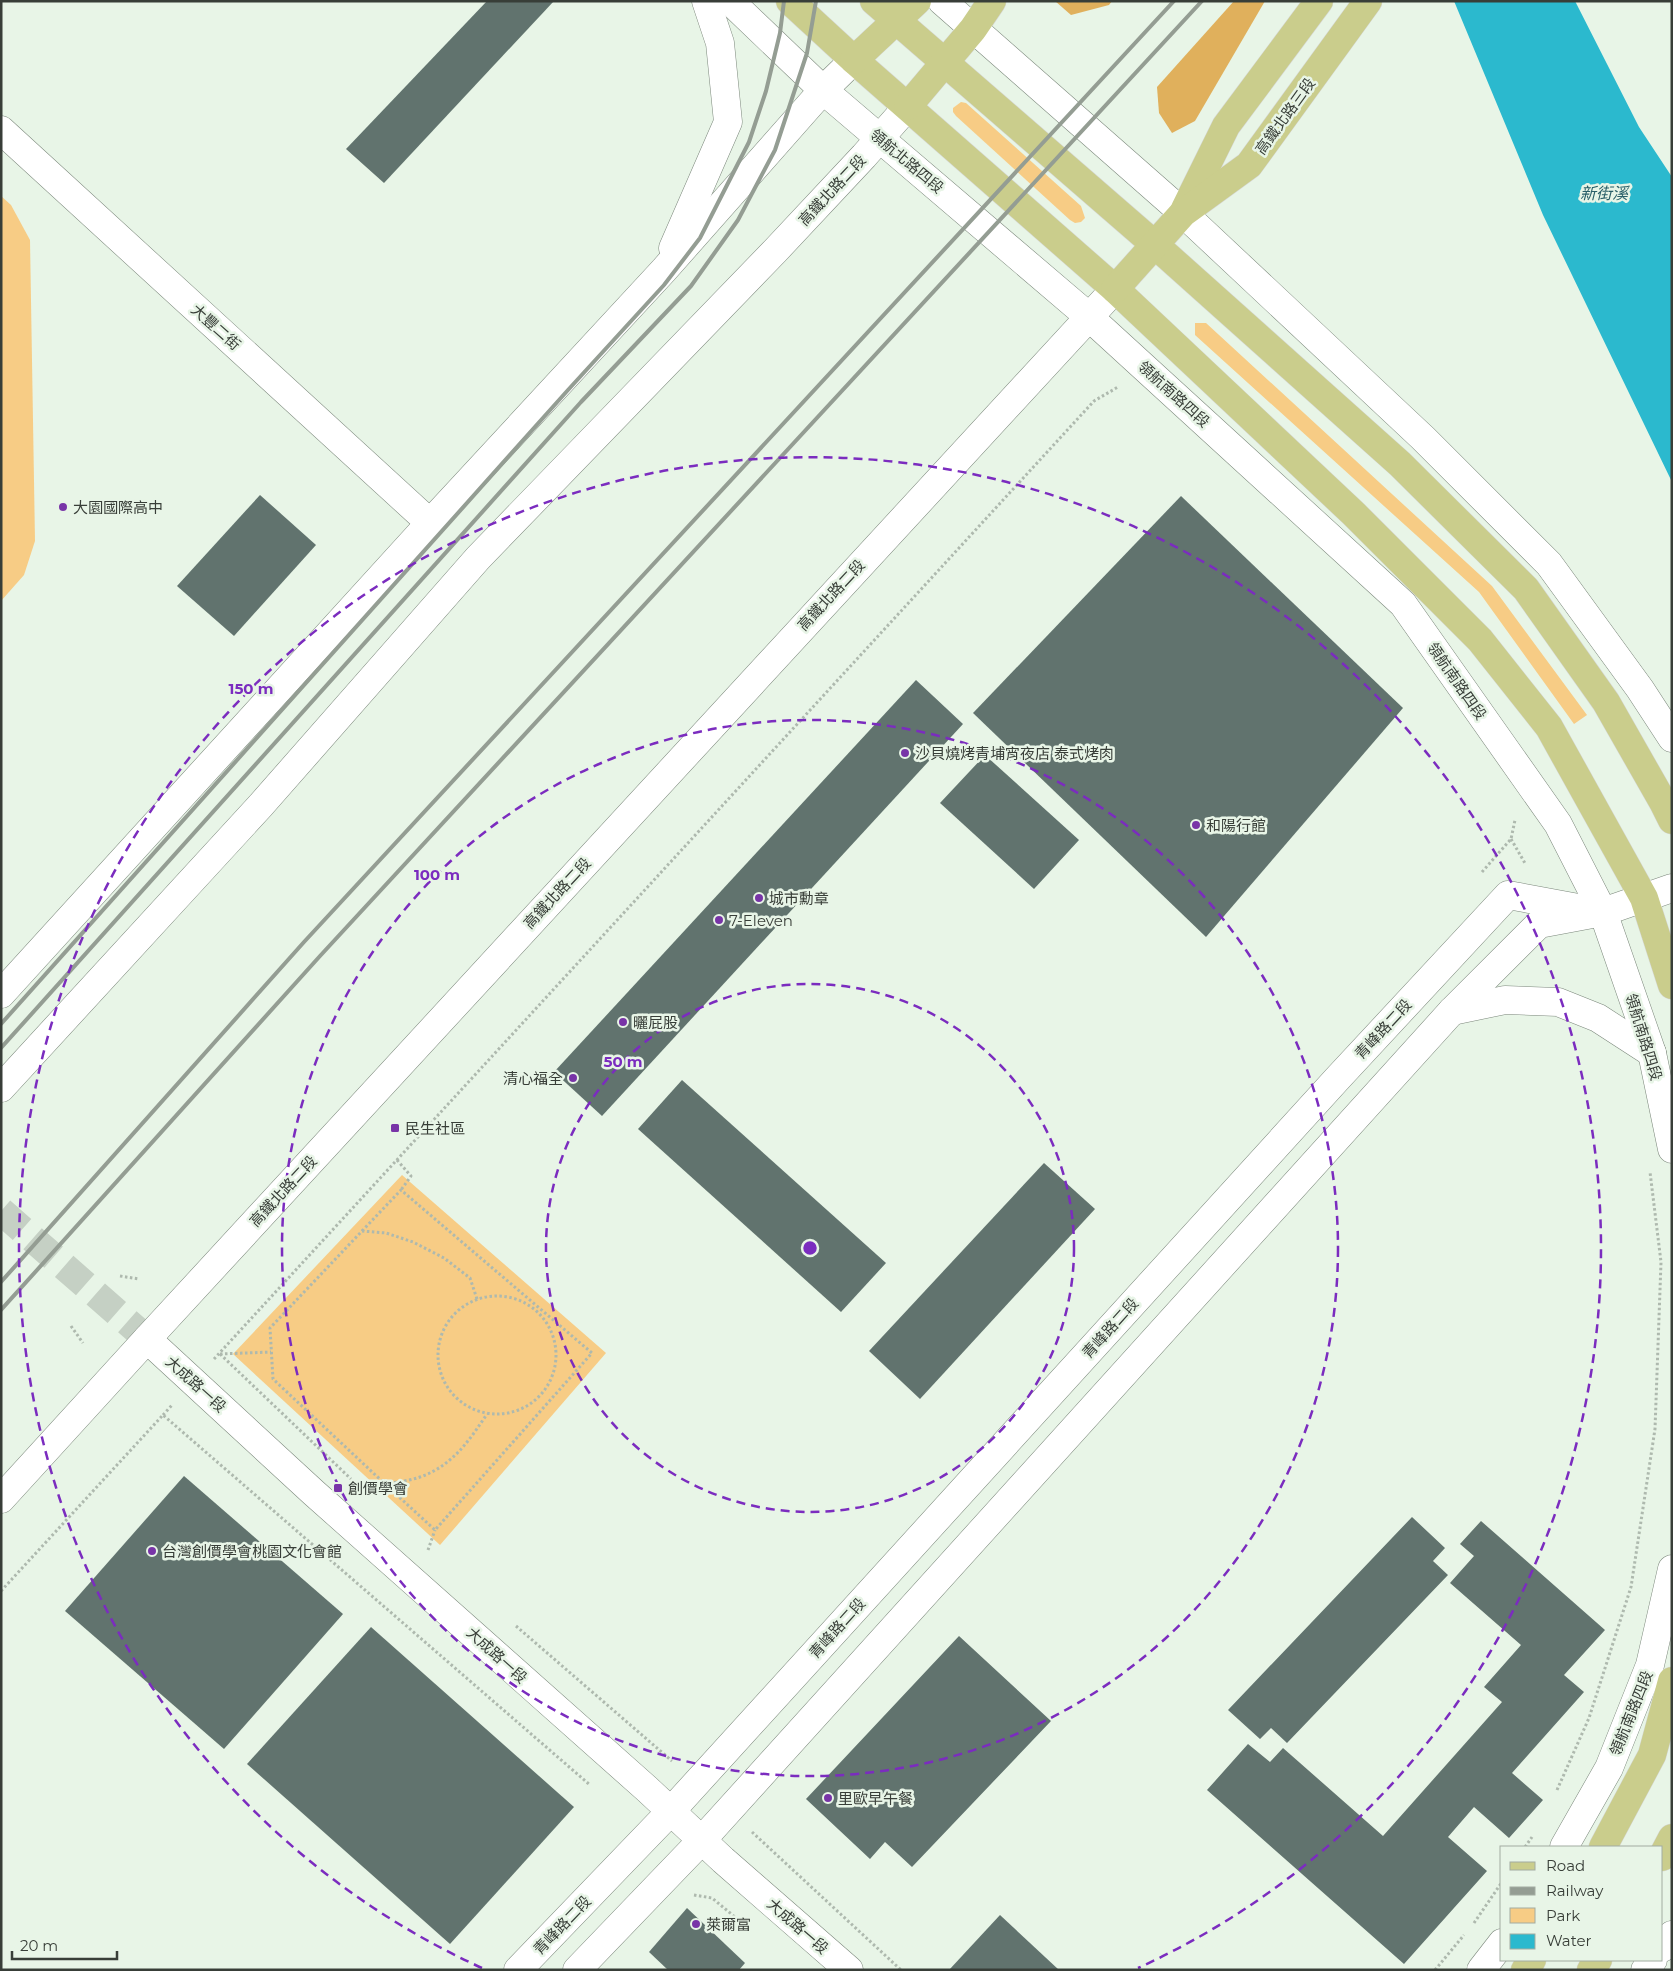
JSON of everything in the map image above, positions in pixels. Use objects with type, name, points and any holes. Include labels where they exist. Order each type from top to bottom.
[{"type":"main road","points":[[790,1],[854,60],[1115,289],[1354,514],[1480,640],[1549,727],[1644,898],[1672,985]]},
{"type":"main road","points":[[874,1],[1154,244],[1400,464],[1526,589],[1606,702],[1672,820]]},
{"type":"main road","points":[[854,60],[917,1]]},
{"type":"main road","points":[[908,106],[945,63],[992,1]]},
{"type":"main road","name":"高鐵北路三段","points":[[1183,213],[1226,126],[1318,1]]},
{"type":"main road","name":"高鐵北路三段","points":[[1115,289],[1183,213],[1250,165],[1368,1]]},
{"type":"main road","name":"領航南路四段","points":[[1605,1846],[1652,1755],[1672,1681]]},
{"type":"main road","points":[[1663,1855],[1672,1838]]},
{"type":"street","points":[[664,270],[728,122],[720,43],[706,1]]},
{"type":"street","name":"領航北路四段","points":[[730,1],[823,90],[1088,316]]},
{"type":"street","points":[[942,1],[1183,213],[1416,432],[1549,564],[1640,689],[1672,738]]},
{"type":"street","points":[[1,994],[430,523],[664,270],[823,90],[854,60]]},
{"type":"street","name":"高鐵北路二段","points":[[1,1088],[260,806],[478,558],[775,251],[908,106]]},
{"type":"street","name":"大豐二街","points":[[1,130],[430,523]]},
{"type":"street","name":"高鐵北路二段","points":[[1,1499],[146,1338],[1088,316],[1115,289]]},
{"type":"street","name":"領航南路四段","points":[[1088,316],[1403,604],[1558,824],[1602,912],[1652,1053],[1672,1149]]},
{"type":"street","points":[[577,1970],[702,1840],[1452,1011],[1539,924],[1602,912],[1672,888]]},
{"type":"street","name":"青峰路二段","points":[[518,1970],[671,1811],[1337,1079],[1508,895],[1602,912]]},
{"type":"street","points":[[1452,1011],[1504,1000],[1558,1002],[1598,1018],[1652,1053]]},
{"type":"street","name":"大成路一段","points":[[146,1338],[314,1493],[849,1970]]},
{"type":"street","name":"領航南路四段","points":[[1565,1846],[1609,1768],[1650,1665],[1672,1569]]},
{"type":"street","points":[[1663,1947],[1672,1935]]},
{"type":"street","points":[[1481,1970],[1500,1946]]},
{"type":"path","points":[[1,1591],[1094,401],[1117,387],[1125,394]]},
{"type":"path","points":[[1478,876],[1512,839],[1516,816]]},
{"type":"path","points":[[397,1160],[411,1176],[401,1190],[270,1328],[273,1379],[435,1530]]},
{"type":"path","points":[[1554,1797],[1589,1718],[1631,1587],[1655,1428],[1661,1262],[1650,1166]]},
{"type":"path","points":[[401,1190],[592,1352],[435,1530],[428,1550]]},
{"type":"path","points":[[362,1231],[386,1233],[404,1239],[444,1258],[470,1278],[477,1299]]},
{"type":"path","points":[[120,1276],[139,1280]]},
{"type":"path","points":[[497,1295],[517,1299],[535,1309],[548,1324],[556,1343],[556,1364],[550,1383],[538,1399],[521,1410],[502,1415],[487,1414],[465,1406],[451,1394],[440,1377],[436,1358],[438,1340],[447,1322],[460,1308],[477,1299],[497,1295]]},
{"type":"path","points":[[72,1326],[83,1343]]},
{"type":"path","points":[[220,1354],[271,1352]]},
{"type":"path","points":[[220,1354],[357,1485]]},
{"type":"path","points":[[385,1484],[420,1477],[447,1464],[468,1442],[487,1414]]},
{"type":"path","points":[[163,1415],[593,1788]]},
{"type":"path","points":[[421,1544],[435,1556]]},
{"type":"path","points":[[510,1621],[674,1762],[680,1761]]},
{"type":"path","points":[[750,1824],[750,1831],[901,1970]]},
{"type":"path","points":[[1526,1846],[1536,1831]]},
{"type":"path","points":[[1471,1927],[1500,1885]]},
{"type":"path","points":[[690,1894],[712,1898],[741,1922]]},
{"type":"path","points":[[1435,1970],[1465,1934]]},
{"type":"green space","points":[[961,102],[966,103],[1081,206],[1085,218],[1081,222],[1075,223],[1070,220],[956,116],[953,108]]},
{"type":"green space","points":[[1,196],[11,205],[30,240],[35,541],[24,575],[1,601]]},
{"type":"green space","points":[[1195,323],[1206,323],[1492,586],[1587,715],[1574,724],[1479,592],[1195,335]]},
{"type":"green space","points":[[402,1175],[606,1353],[440,1545],[233,1354]]},
{"type":"shaded area","points":[[1055,1],[1112,1],[1109,5],[1071,15]]},
{"type":"shaded area","points":[[1234,1],[1265,1],[1195,121],[1172,133],[1159,113],[1157,87]]},
{"type":"water","name":"新街溪","points":[[1454,1],[1575,1],[1639,127],[1672,177],[1672,482],[1543,215]]},
{"type":"building","points":[[487,1],[554,1],[384,183],[346,149]]},
{"type":"building","points":[[260,495],[316,545],[234,636],[177,586]]},
{"type":"building","name":"和陽行館","points":[[1181,496],[1403,708],[1206,937],[973,713]]},
{"type":"building","name":"城市勳章","points":[[916,680],[963,724],[602,1116],[554,1072]]},
{"type":"building","points":[[985,755],[1079,840],[1034,889],[940,803]]},
{"type":"building","points":[[682,1080],[886,1263],[841,1312],[638,1129]]},
{"type":"building","points":[[1044,1163],[1095,1209],[920,1399],[869,1351]]},
{"type":"building","points":[[184,1476],[343,1614],[224,1749],[65,1611]]},
{"type":"building","points":[[1412,1517],[1445,1548],[1433,1561],[1448,1575],[1287,1743],[1271,1728],[1260,1739],[1228,1710]]},
{"type":"building","points":[[1481,1521],[1605,1630],[1564,1675],[1584,1692],[1512,1773],[1543,1800],[1509,1838],[1474,1807],[1448,1837],[1487,1871],[1404,1964],[1207,1790],[1248,1744],[1270,1762],[1283,1748],[1383,1836],[1502,1702],[1484,1687],[1521,1645],[1450,1583],[1474,1556],[1460,1544]]},
{"type":"building","points":[[371,1627],[574,1807],[450,1944],[247,1764]]},
{"type":"building","points":[[959,1636],[1051,1721],[912,1867],[885,1842],[870,1859],[806,1799]]},
{"type":"building","points":[[687,1908],[745,1963],[739,1970],[668,1970],[649,1952]]},
{"type":"building","points":[[1000,1915],[1059,1970],[949,1970]]},
{"type":"tunnel","points":[[1,1211],[147,1339]]},
{"type":"railway","points":[[1,1024],[664,285],[700,238],[749,142],[766,91],[780,33],[784,1]]},
{"type":"railway","points":[[1,1048],[581,402],[691,286],[738,220],[775,150],[807,53],[816,1]]},
{"type":"railway","points":[[1,1282],[304,942],[1174,1]]},
{"type":"railway","points":[[1,1310],[320,956],[1202,1]]},
{"type":"place","name":"大園國際高中","points":[[63,507]]},
{"type":"place","name":"沙貝燒烤青埔宵夜店 泰式烤肉","points":[[905,753]]},
{"type":"place","name":"和陽行館","points":[[1196,825]]},
{"type":"place","name":"城市勳章","points":[[759,898]]},
{"type":"place","name":"7-Eleven","points":[[719,920]]},
{"type":"place","name":"曬屁股","points":[[623,1022]]},
{"type":"place","name":"清心福全","points":[[573,1078]]},
{"type":"place","name":"民生社區","points":[[395,1128]]},
{"type":"place","name":"創價學會","points":[[338,1488]]},
{"type":"place","name":"台灣創價學會桃園文化會館","points":[[152,1551]]},
{"type":"place","name":"里歐早午餐","points":[[828,1798]]},
{"type":"place","name":"萊爾富","points":[[696,1924]]}]
